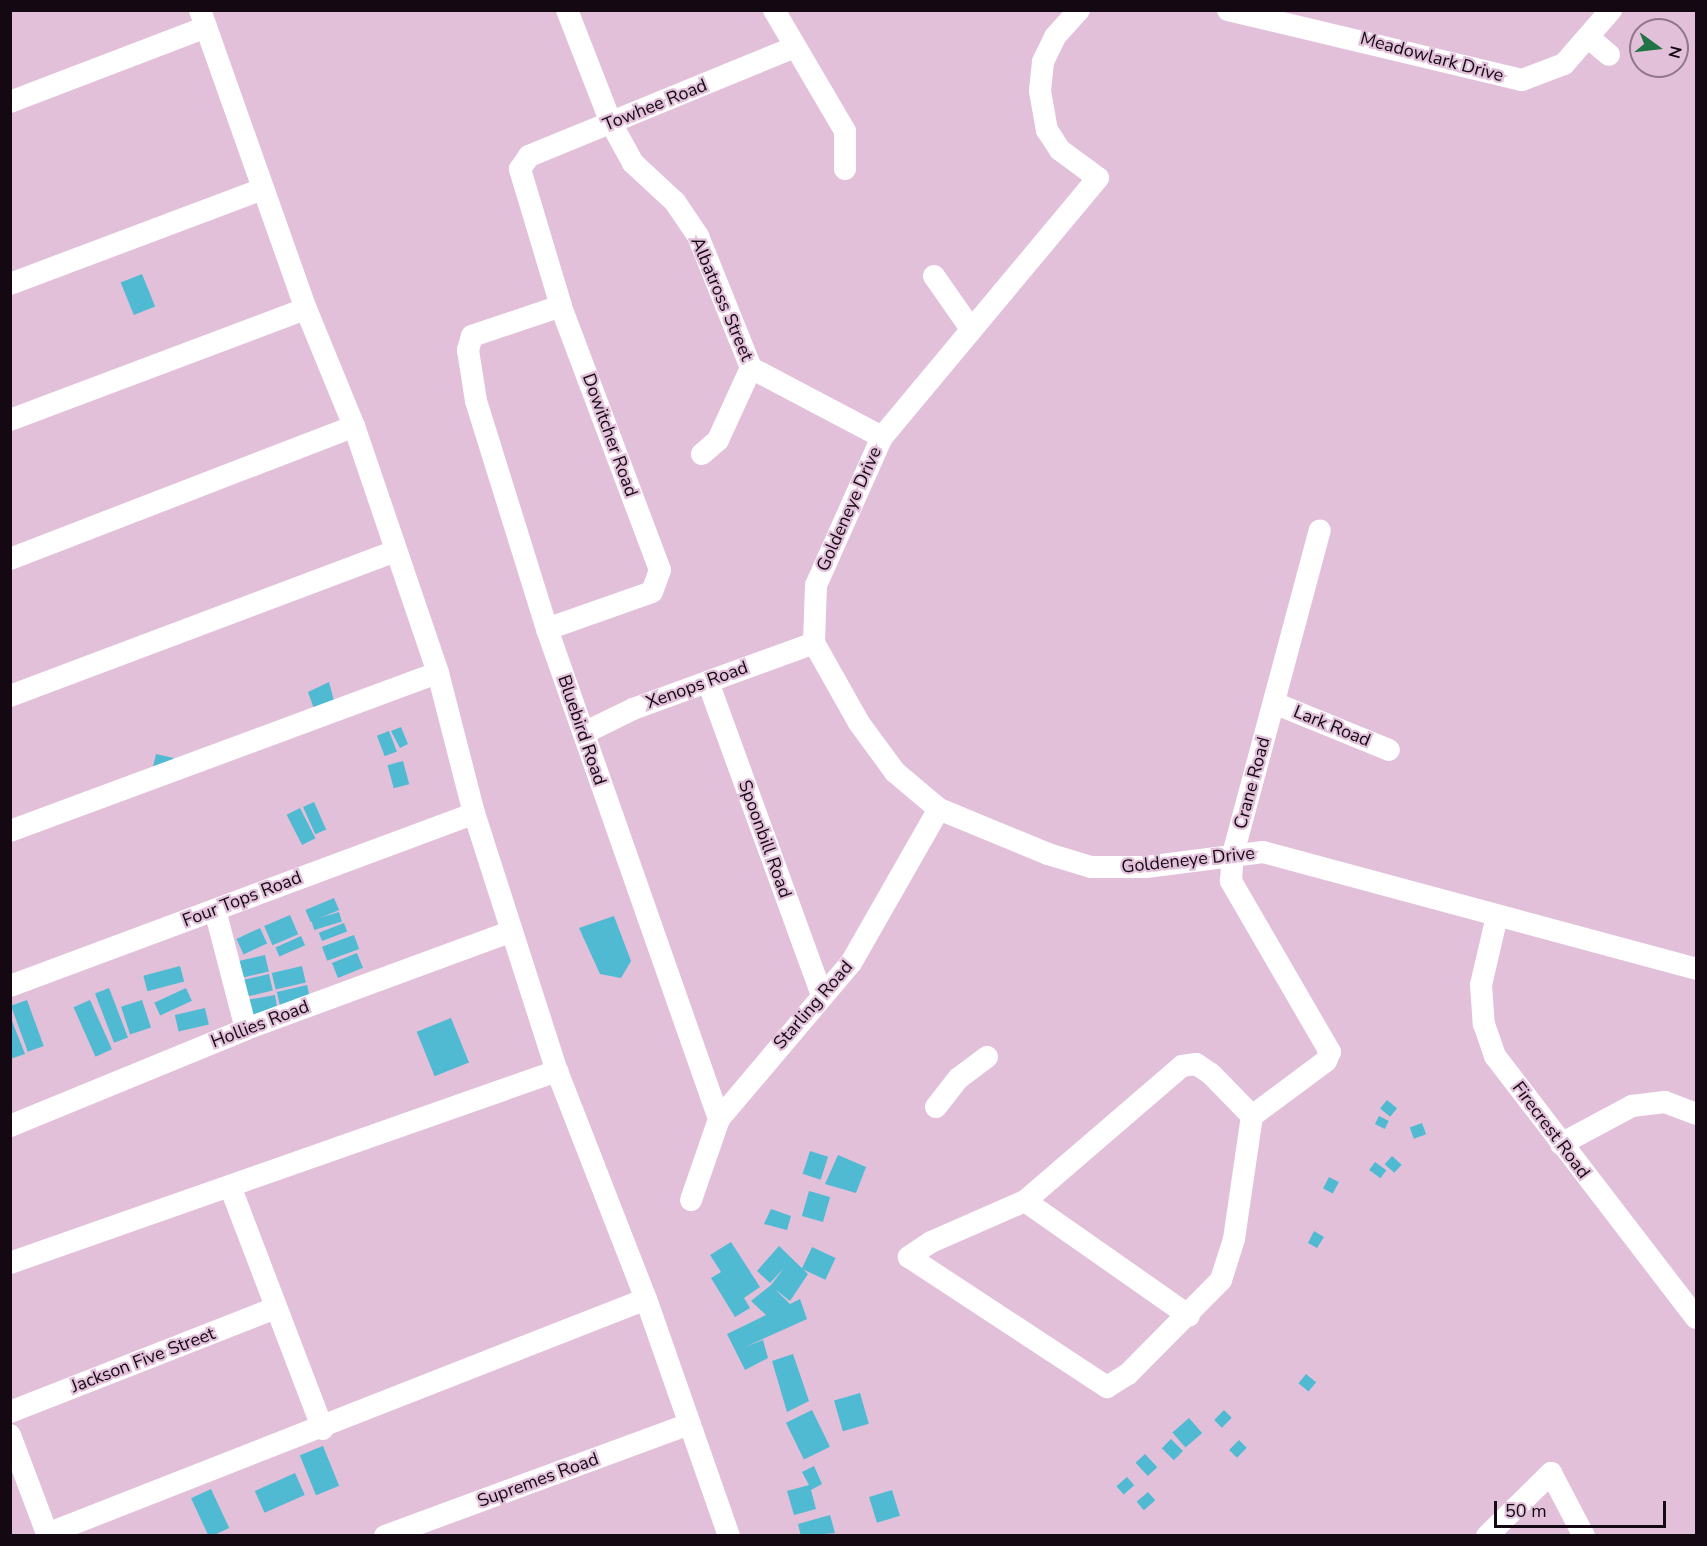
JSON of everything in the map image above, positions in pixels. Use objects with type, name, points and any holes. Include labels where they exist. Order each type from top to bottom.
[{"type":"street","name":"Albatross Street","points":[[567,10],[611,123],[633,163],[675,202],[698,236],[752,368],[882,437]]},
{"type":"street","points":[[774,10],[845,131],[845,169]]},
{"type":"street","name":"Goldeneye Drive","points":[[1079,10],[1055,37],[1043,62],[1040,91],[1047,130],[1060,150],[1098,178],[882,437],[816,585],[814,643],[895,772],[939,809],[999,838],[1091,867],[1146,867],[1233,854],[1263,852],[1696,969]]},
{"type":"street","name":"Meadowlark Drive","points":[[1228,10],[1522,80],[1564,64],[1611,10]]},
{"type":"street","points":[[10,102],[203,19],[306,309],[354,426],[438,673],[474,813],[557,1071],[646,1299],[729,1536]]},
{"type":"street","points":[[1589,38],[1609,55]]},
{"type":"street","name":"Towhee Road","points":[[519,169],[529,156],[795,47]]},
{"type":"street","name":"Dowitcher Road","points":[[519,169],[561,306],[660,570],[652,592],[547,629]]},
{"type":"street","points":[[10,284],[263,189]]},
{"type":"street","points":[[934,276],[970,329]]},
{"type":"street","name":"Bluebird Road","points":[[561,306],[472,336],[468,350],[476,401],[547,629],[719,1119]]},
{"type":"street","points":[[10,420],[306,309]]},
{"type":"street","points":[[702,454],[718,440],[752,368]]},
{"type":"street","points":[[10,559],[354,426]]},
{"type":"street","name":"Crane Road","points":[[1252,1116],[1326,1061],[1330,1052],[1232,881],[1233,854],[1320,530]]},
{"type":"street","points":[[10,696],[396,551]]},
{"type":"street","name":"Xenops Road","points":[[584,733],[708,682],[814,643]]},
{"type":"street","points":[[10,831],[438,673]]},
{"type":"street","name":"Spoonbill Road","points":[[708,682],[822,995]]},
{"type":"street","name":"Lark Road","points":[[1274,703],[1389,750]]},
{"type":"street","name":"Starling Road","points":[[691,1200],[719,1119],[822,995],[881,917],[939,809]]},
{"type":"street","name":"Four Tops Road","points":[[10,986],[474,813]]},
{"type":"street","points":[[215,910],[246,1029]]},
{"type":"street","name":"Firecrest Road","points":[[1497,916],[1481,985],[1484,1024],[1495,1056],[1696,1318]]},
{"type":"street","name":"Hollies Road","points":[[10,1126],[246,1029],[513,931]]},
{"type":"street","points":[[936,1107],[959,1078],[987,1057]]},
{"type":"street","points":[[1196,1064],[1211,1074],[1252,1116],[1231,1250],[1221,1280],[1189,1316],[1107,1387],[909,1257],[1025,1201],[1182,1066],[1196,1064]]},
{"type":"street","points":[[10,1263],[557,1071]]},
{"type":"street","points":[[1561,1144],[1632,1106],[1665,1102],[1696,1114]]},
{"type":"street","points":[[230,1186],[322,1429]]},
{"type":"street","points":[[1025,1201],[1189,1316]]},
{"type":"street","points":[[10,1435],[48,1535],[322,1429],[646,1299]]},
{"type":"street","name":"Jackson Five Street","points":[[10,1412],[275,1308]]},
{"type":"street","name":"Supremes Road","points":[[385,1536],[690,1424]]},
{"type":"street","points":[[1487,1536],[1551,1473],[1584,1536]]},
{"type":"building","points":[[142,274],[155,306],[134,315],[121,283]]},
{"type":"building","points":[[329,682],[337,712],[318,720],[308,692]]},
{"type":"building","points":[[401,727],[408,744],[400,748],[391,731]]},
{"type":"building","points":[[389,731],[397,752],[385,756],[377,736]]},
{"type":"building","points":[[156,754],[174,758],[170,775],[152,771]]},
{"type":"building","points":[[403,761],[409,784],[394,788],[388,765]]},
{"type":"building","points":[[314,802],[326,829],[315,834],[303,807]]},
{"type":"building","points":[[300,808],[315,838],[302,845],[287,815]]},
{"type":"building","points":[[334,898],[339,910],[311,922],[305,910]]},
{"type":"building","points":[[339,912],[342,922],[314,930],[311,920]]},
{"type":"building","points":[[290,915],[298,934],[272,945],[264,926]]},
{"type":"building","points":[[614,916],[631,961],[621,978],[600,974],[579,928]]},
{"type":"building","points":[[344,923],[347,931],[322,941],[319,933]]},
{"type":"building","points":[[260,928],[267,943],[244,954],[236,939]]},
{"type":"building","points":[[354,935],[359,949],[327,961],[322,947]]},
{"type":"building","points":[[301,936],[305,945],[279,957],[275,947]]},
{"type":"building","points":[[357,953],[363,968],[338,978],[332,963]]},
{"type":"building","points":[[265,955],[269,972],[240,978],[236,962]]},
{"type":"building","points":[[180,966],[184,981],[147,991],[143,976]]},
{"type":"building","points":[[302,966],[306,983],[276,990],[272,973]]},
{"type":"building","points":[[269,974],[273,991],[243,998],[239,981]]},
{"type":"building","points":[[307,985],[311,1002],[281,1009],[277,992]]},
{"type":"building","points":[[109,988],[128,1037],[114,1043],[95,993]]},
{"type":"building","points":[[186,988],[192,1001],[160,1015],[154,1003]]},
{"type":"building","points":[[275,995],[278,1012],[246,1017],[243,1001]]},
{"type":"building","points":[[27,1000],[44,1046],[28,1052],[11,1006]]},
{"type":"building","points":[[90,1000],[112,1049],[96,1057],[74,1007]]},
{"type":"building","points":[[142,1000],[151,1028],[130,1034],[121,1007]]},
{"type":"building","points":[[205,1008],[209,1025],[179,1032],[175,1015]]},
{"type":"building","points":[[10,1016],[25,1054],[10,1059]]},
{"type":"building","points":[[451,1018],[469,1063],[435,1076],[417,1032]]},
{"type":"building","points":[[1387,1100],[1397,1108],[1390,1117],[1380,1109]]},
{"type":"building","points":[[1379,1116],[1389,1121],[1385,1129],[1375,1124]]},
{"type":"building","points":[[1422,1123],[1426,1134],[1414,1139],[1410,1127]]},
{"type":"building","points":[[810,1151],[828,1157],[821,1180],[803,1174]]},
{"type":"building","points":[[838,1155],[866,1167],[856,1193],[825,1184]]},
{"type":"building","points":[[1392,1156],[1402,1165],[1394,1173],[1385,1164]]},
{"type":"building","points":[[1375,1162],[1386,1170],[1380,1178],[1369,1170]]},
{"type":"building","points":[[1329,1177],[1339,1182],[1333,1194],[1323,1189]]},
{"type":"building","points":[[809,1191],[830,1197],[823,1222],[802,1216]]},
{"type":"building","points":[[771,1209],[791,1216],[787,1230],[764,1224]]},
{"type":"building","points":[[1314,1231],[1324,1237],[1317,1248],[1308,1243]]},
{"type":"building","points":[[731,1242],[760,1287],[744,1298],[750,1308],[735,1317],[711,1278],[721,1272],[710,1255]]},
{"type":"building","points":[[779,1246],[808,1274],[790,1301],[775,1289],[790,1304],[800,1299],[807,1319],[745,1347],[763,1340],[768,1358],[745,1370],[727,1334],[766,1315],[751,1301],[771,1285],[784,1268],[770,1283],[757,1271]]},
{"type":"building","points":[[812,1247],[836,1258],[825,1280],[802,1269]]},
{"type":"building","points":[[793,1354],[809,1401],[787,1412],[772,1361]]},
{"type":"building","points":[[1306,1374],[1316,1382],[1309,1392],[1298,1383]]},
{"type":"building","points":[[860,1393],[869,1424],[843,1431],[834,1400]]},
{"type":"building","points":[[812,1410],[830,1447],[804,1460],[786,1423]]},
{"type":"building","points":[[1224,1410],[1232,1418],[1222,1428],[1214,1420]]},
{"type":"building","points":[[1189,1418],[1202,1433],[1186,1448],[1172,1432]]},
{"type":"building","points":[[1171,1439],[1183,1451],[1174,1460],[1162,1448]]},
{"type":"building","points":[[1239,1440],[1247,1448],[1237,1458],[1229,1450]]},
{"type":"building","points":[[323,1446],[339,1486],[316,1495],[300,1455]]},
{"type":"building","points":[[1145,1454],[1157,1467],[1148,1476],[1135,1463]]},
{"type":"building","points":[[814,1466],[822,1484],[811,1490],[816,1509],[794,1515],[787,1491],[809,1485],[802,1472]]},
{"type":"building","points":[[295,1473],[305,1495],[265,1513],[255,1491]]},
{"type":"building","points":[[1127,1477],[1134,1485],[1124,1494],[1116,1486]]},
{"type":"building","points":[[211,1489],[229,1528],[209,1536],[191,1498]]},
{"type":"building","points":[[892,1490],[900,1516],[877,1523],[869,1497]]},
{"type":"building","points":[[1148,1492],[1155,1500],[1144,1510],[1137,1502]]},
{"type":"building","points":[[830,1515],[835,1533],[801,1536],[798,1524]]}]
